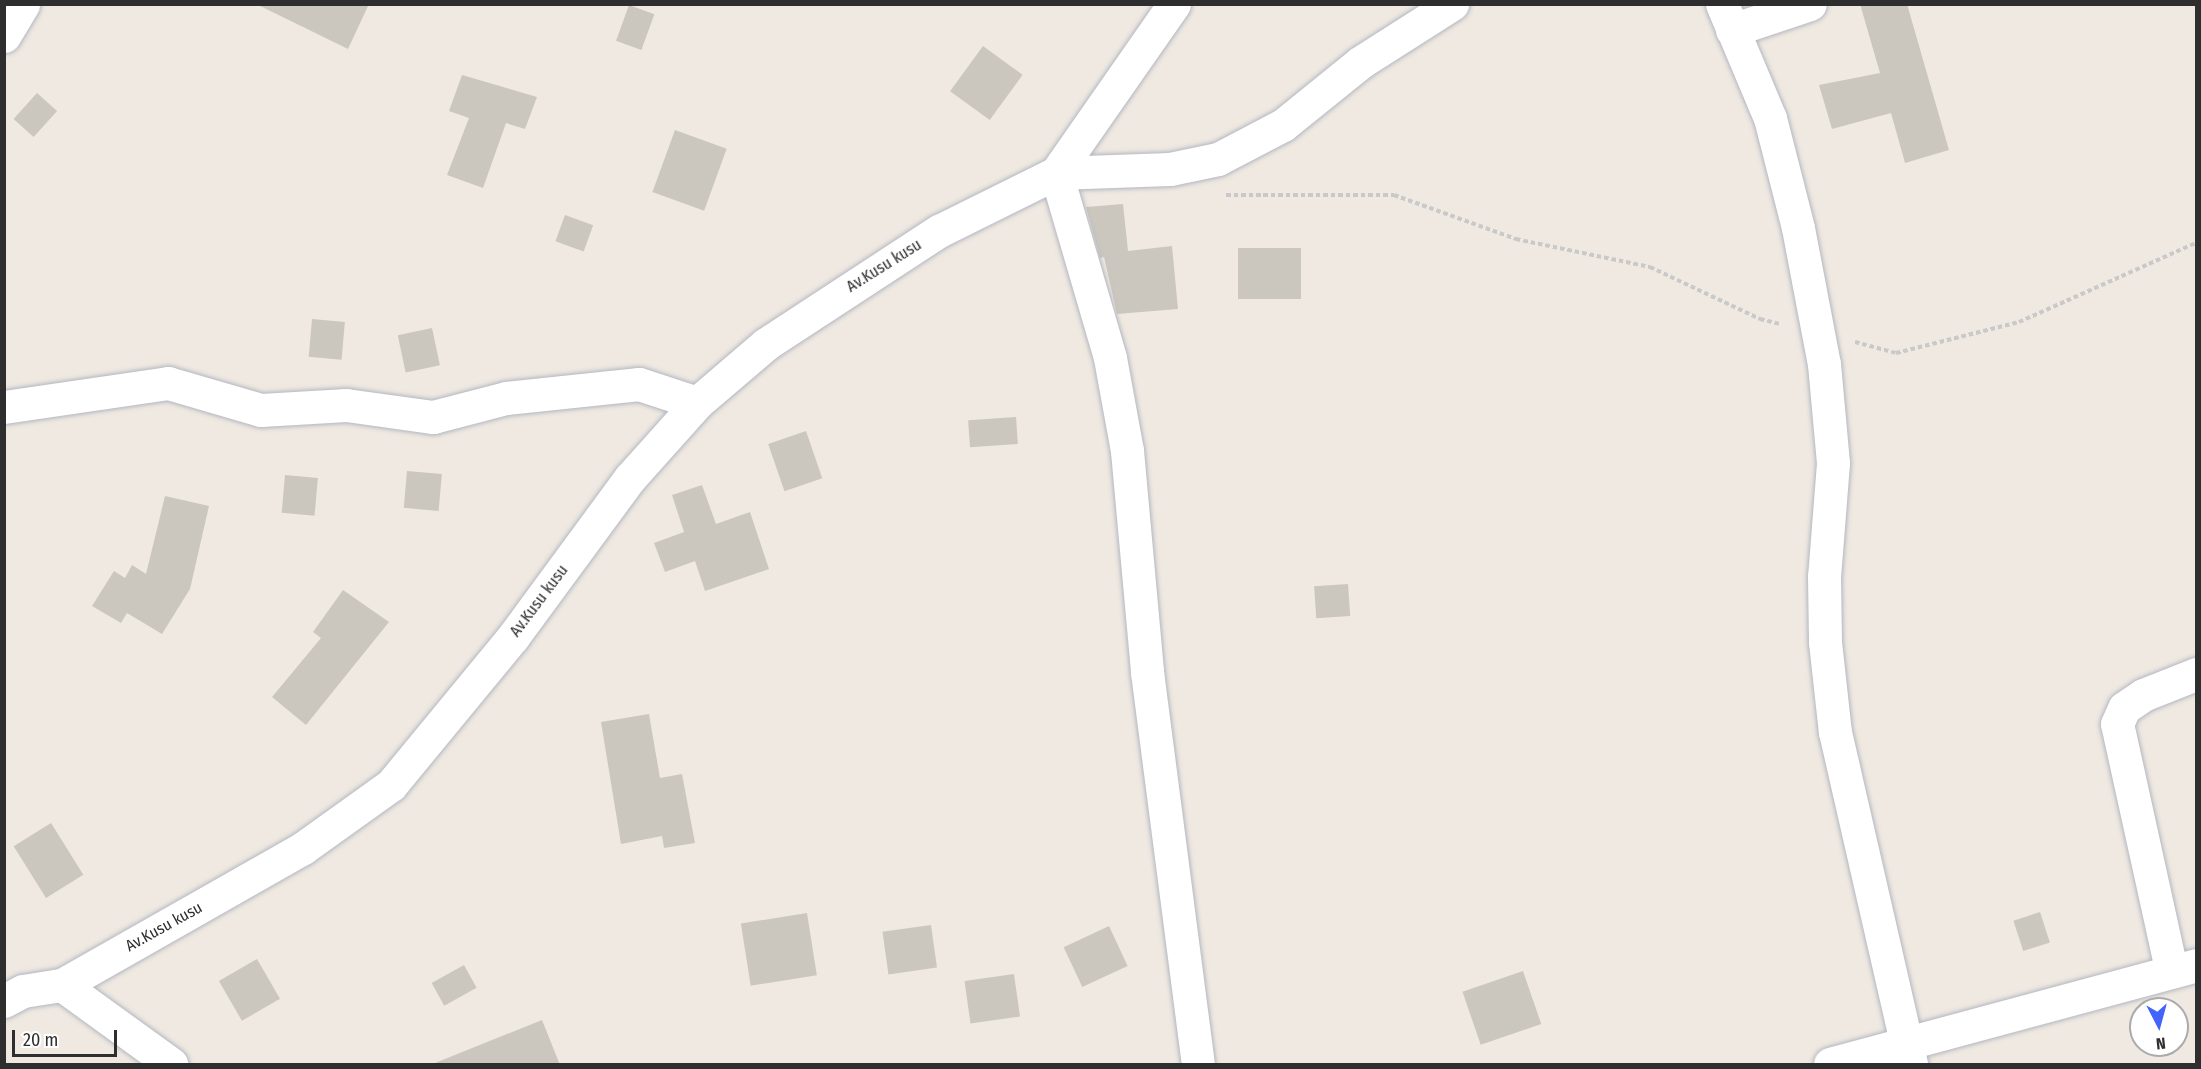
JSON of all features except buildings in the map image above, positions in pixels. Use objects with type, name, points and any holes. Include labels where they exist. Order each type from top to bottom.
[{"type":"street","points":[[4,36],[23,4]]},
{"type":"street","points":[[1056,173],[1174,4]]},
{"type":"street","points":[[1056,173],[1170,169],[1218,159],[1283,125],[1361,62],[1452,4]]},
{"type":"street","points":[[1810,4],[1727,17],[1770,118],[1818,332],[1833,463],[1824,576],[1835,732],[1908,1054]]},
{"type":"street","points":[[1056,173],[1110,358],[1127,451],[1147,672],[1198,1065]]},
{"type":"street","name":"Av.Kusu kusu","points":[[4,1001],[23,991],[62,985],[303,849],[391,785],[513,637],[630,478],[697,404],[766,344],[845,290],[939,231],[1056,173]]},
{"type":"street","points":[[4,407],[168,383],[261,410],[346,405],[433,417],[506,398],[639,384],[697,404]]},
{"type":"street","points":[[1830,1065],[1908,1054],[2184,967],[2117,724],[2124,708],[2143,695],[2196,674]]},
{"type":"street","points":[[62,985],[171,1065]]},
{"type":"path","points":[[1214,195],[1394,195],[1516,239],[1650,267],[1760,319],[1896,353],[2019,322],[2196,243]]}]
